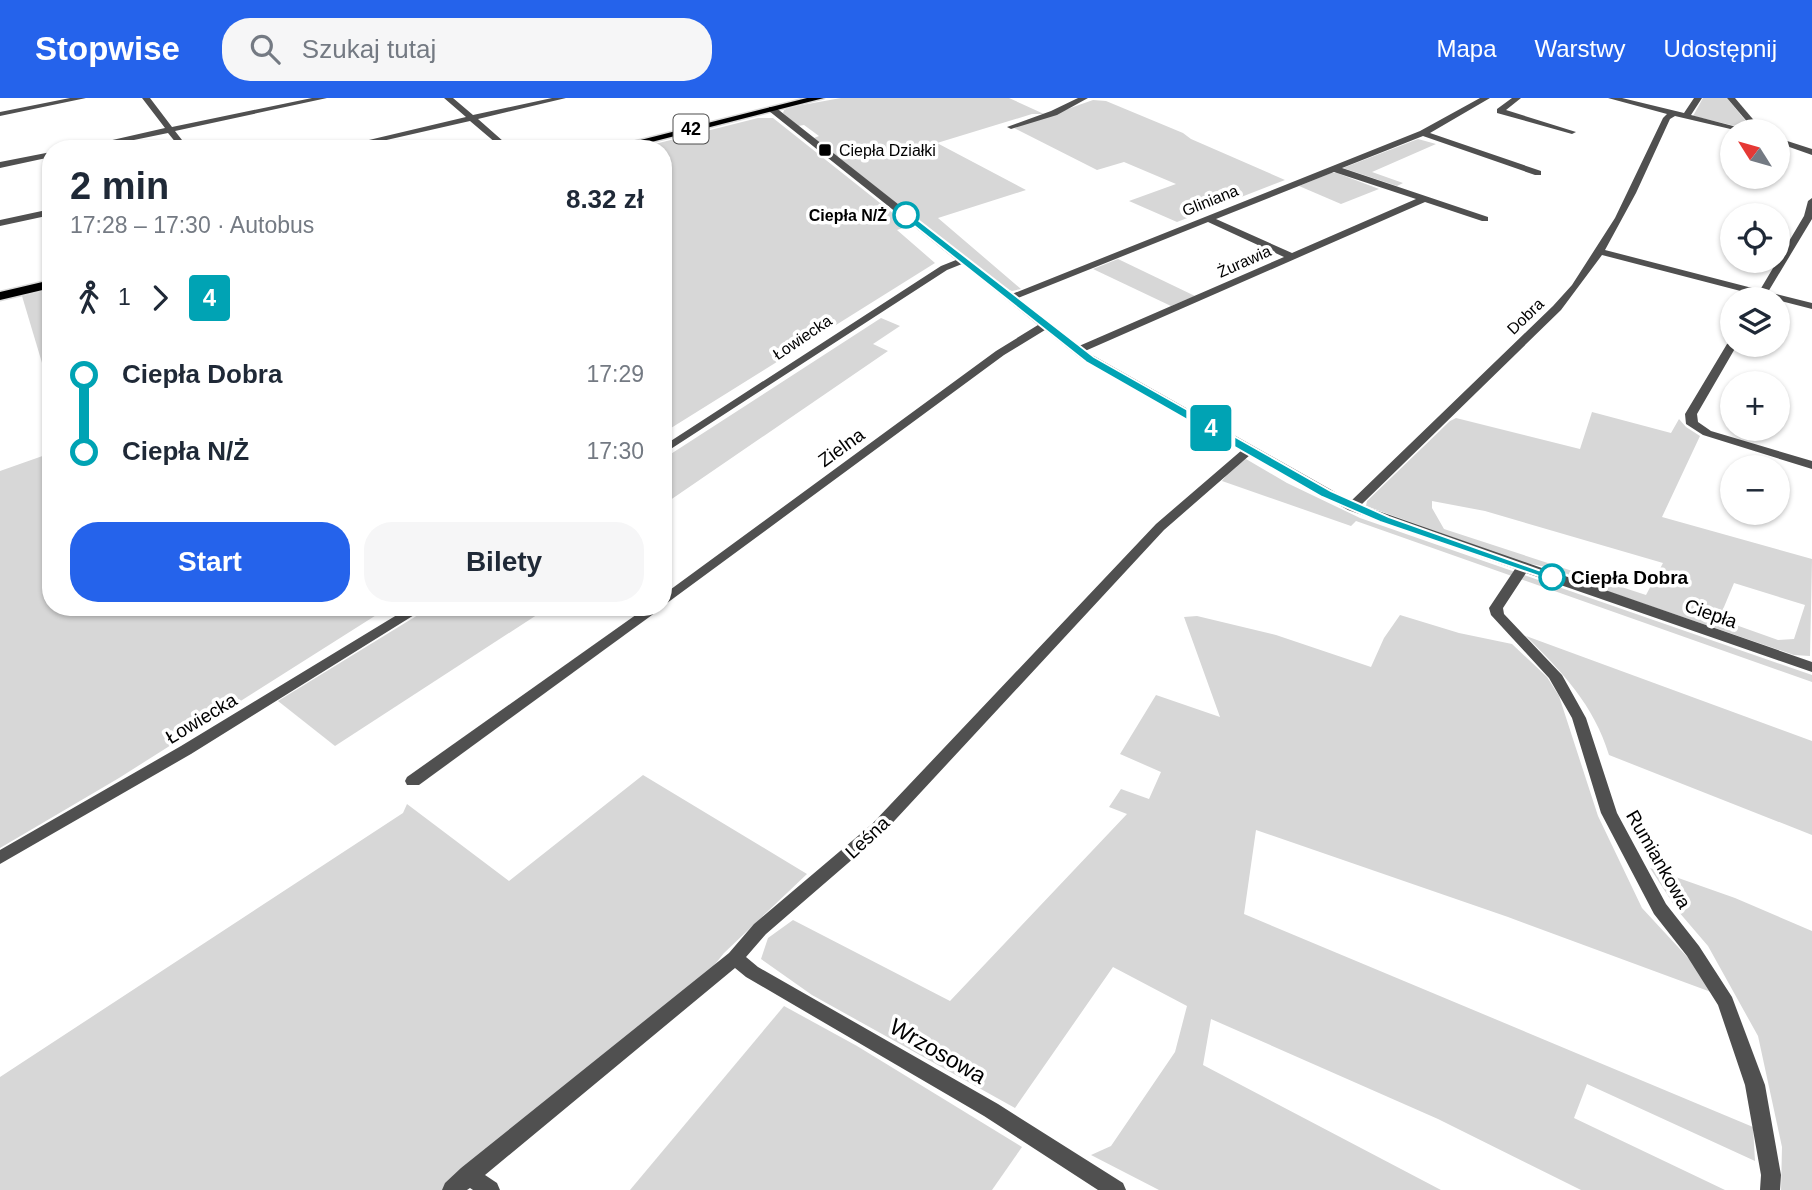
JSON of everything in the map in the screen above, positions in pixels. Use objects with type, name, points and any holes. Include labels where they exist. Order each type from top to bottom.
[{"type":"main road","name":"42","points":[[646,140],[819,98]]},
{"type":"main road","points":[[0,296],[42,286]]},
{"type":"street","points":[[0,114],[82,98]]},
{"type":"street","points":[[146,98],[178,140]]},
{"type":"street","points":[[121,140],[323,98]]},
{"type":"street","points":[[448,98],[498,140]]},
{"type":"street","points":[[375,140],[562,98]]},
{"type":"street","points":[[1062,98],[1073,103]]},
{"type":"street","points":[[1011,127],[1084,98]]},
{"type":"street","name":"Gliniana","points":[[1010,298],[1423,133],[1486,98]]},
{"type":"street","points":[[1517,98],[1500,111],[1572,132]]},
{"type":"street","points":[[1612,98],[1720,124]]},
{"type":"street","points":[[1686,116],[1698,98]]},
{"type":"street","points":[[1731,98],[1749,119]]},
{"type":"street","name":"Ciepła","points":[[772,109],[1077,351],[1352,506],[1812,667]]},
{"type":"street","name":"Dobra","points":[[1352,506],[1557,308],[1601,252],[1668,117],[1673,113]]},
{"type":"street","points":[[1423,133],[1538,173]]},
{"type":"street","points":[[1790,144],[1812,152]]},
{"type":"street","points":[[0,165],[42,156]]},
{"type":"street","points":[[1332,168],[1485,219]]},
{"type":"street","name":"Żurawia","points":[[1077,351],[1424,199]]},
{"type":"street","points":[[1766,287],[1809,216],[1812,201]]},
{"type":"street","points":[[0,223],[42,214]]},
{"type":"street","points":[[1207,218],[1293,257]]},
{"type":"street","points":[[1601,252],[1728,287]]},
{"type":"street","name":"Łowiecka","points":[[672,445],[841,332],[944,268],[964,260]]},
{"type":"street","points":[[1790,302],[1812,306]]},
{"type":"street","name":"Zielna","points":[[672,595],[957,384],[1044,326]]},
{"type":"street","points":[[1724,357],[1691,414],[1692,424],[1707,433],[1812,465]]},
{"type":"street","name":"Leśna","points":[[452,1190],[735,958],[760,929],[878,828],[1160,527],[1249,450]]},
{"type":"street","name":"Rumiankowa","points":[[1523,566],[1496,608],[1498,615],[1555,675],[1579,718],[1609,813],[1660,909],[1693,951],[1726,1002],[1755,1085],[1771,1175],[1770,1190]]},
{"type":"street","name":"Łowiecka","points":[[0,858],[186,750],[405,616]]},
{"type":"street","points":[[413,781],[643,616]]},
{"type":"street","name":"Wrzosowa","points":[[735,958],[752,972],[991,1110],[1116,1190]]},
{"type":"street","points":[[468,1175],[489,1190]]},
{"type":"shaded area","points":[[841,98],[1009,98],[1044,114],[1032,114],[937,143],[1026,190],[938,218],[1021,289],[1012,291],[1004,288],[814,138],[819,136],[804,125],[798,126],[783,113],[791,107]]},
{"type":"shaded area","points":[[1703,98],[1727,98],[1744,119],[1720,119],[1720,122],[1693,116]]},
{"type":"shaded area","points":[[1093,100],[1106,101],[1183,133],[1191,139],[1285,180],[1177,222],[1129,201],[1176,184],[1124,162],[1097,170],[1014,128]]},
{"type":"shaded area","points":[[758,118],[773,118],[909,226],[897,230],[935,263],[672,427],[671,140]]},
{"type":"shaded area","points":[[1418,139],[1436,144],[1372,172],[1403,183],[1397,186],[1343,168]]},
{"type":"shaded area","points":[[1331,173],[1379,189],[1341,204],[1299,186]]},
{"type":"shaded area","points":[[1118,259],[1195,296],[1171,306],[1093,269]]},
{"type":"shaded area","points":[[42,291],[42,363],[22,296]]},
{"type":"shaded area","points":[[881,318],[900,326],[873,344],[888,351],[672,499],[672,453]]},
{"type":"shaded area","points":[[1592,412],[1671,433],[1679,419],[1700,436],[1662,517],[1812,559],[1810,656],[1794,655],[1598,588],[1563,572],[1525,563],[1366,506],[1367,501],[1456,418],[1580,449]],"holes":[[[1432,501],[1485,511],[1663,563],[1646,595],[1444,529],[1432,508]],[[1734,583],[1805,605],[1794,639],[1778,640],[1719,619]]]},
{"type":"shaded area","points":[[42,456],[42,616],[375,616],[119,778],[0,848],[0,471]]},
{"type":"shaded area","points":[[1246,459],[1287,483],[1360,518],[1812,675],[1812,682],[1356,521],[1351,526],[1222,481],[1231,469]]},
{"type":"shaded area","points":[[1400,615],[1459,633],[1512,644],[1547,677],[1559,696],[1598,816],[1642,908],[1691,961],[1711,992],[1508,917],[1256,830],[1244,914],[1753,1127],[1755,1161],[1587,1084],[1574,1118],[1725,1190],[1581,1190],[1438,1119],[1211,1019],[1203,1065],[1441,1190],[1159,1190],[1091,1155],[1111,1146],[1175,1052],[1187,1006],[1113,967],[1015,1108],[812,995],[761,959],[768,938],[793,920],[950,1001],[1127,814],[1109,807],[1121,789],[1149,799],[1161,772],[1120,754],[1156,695],[1220,717],[1184,617],[1197,616],[1276,635],[1371,667],[1384,638]]},
{"type":"shaded area","points":[[416,616],[535,616],[335,746],[278,701]]},
{"type":"shaded area","points":[[1526,636],[1812,741],[1812,835],[1609,755],[1586,705],[1564,676]]},
{"type":"shaded area","points":[[643,775],[807,874],[724,953],[712,968],[445,1190],[0,1190],[0,1077],[403,813],[407,804],[509,881]]},
{"type":"shaded area","points":[[1650,868],[1735,898],[1812,931],[1812,1190],[1781,1190],[1782,1147],[1758,1036],[1708,946],[1678,911]]},
{"type":"shaded area","points":[[784,1006],[857,1046],[1022,1147],[992,1190],[630,1190]]},
{"type":"bus line","name":"4","points":[[906,215],[1090,360],[1326,494],[1384,519],[1552,577]]},
{"type":"place","name":"Ciepła Działki","points":[[825,150]]},
{"type":"place","name":"Ciepła N/Ż","points":[[906,215]]},
{"type":"place","name":"Ciepła Dobra","points":[[1552,577]]}]
